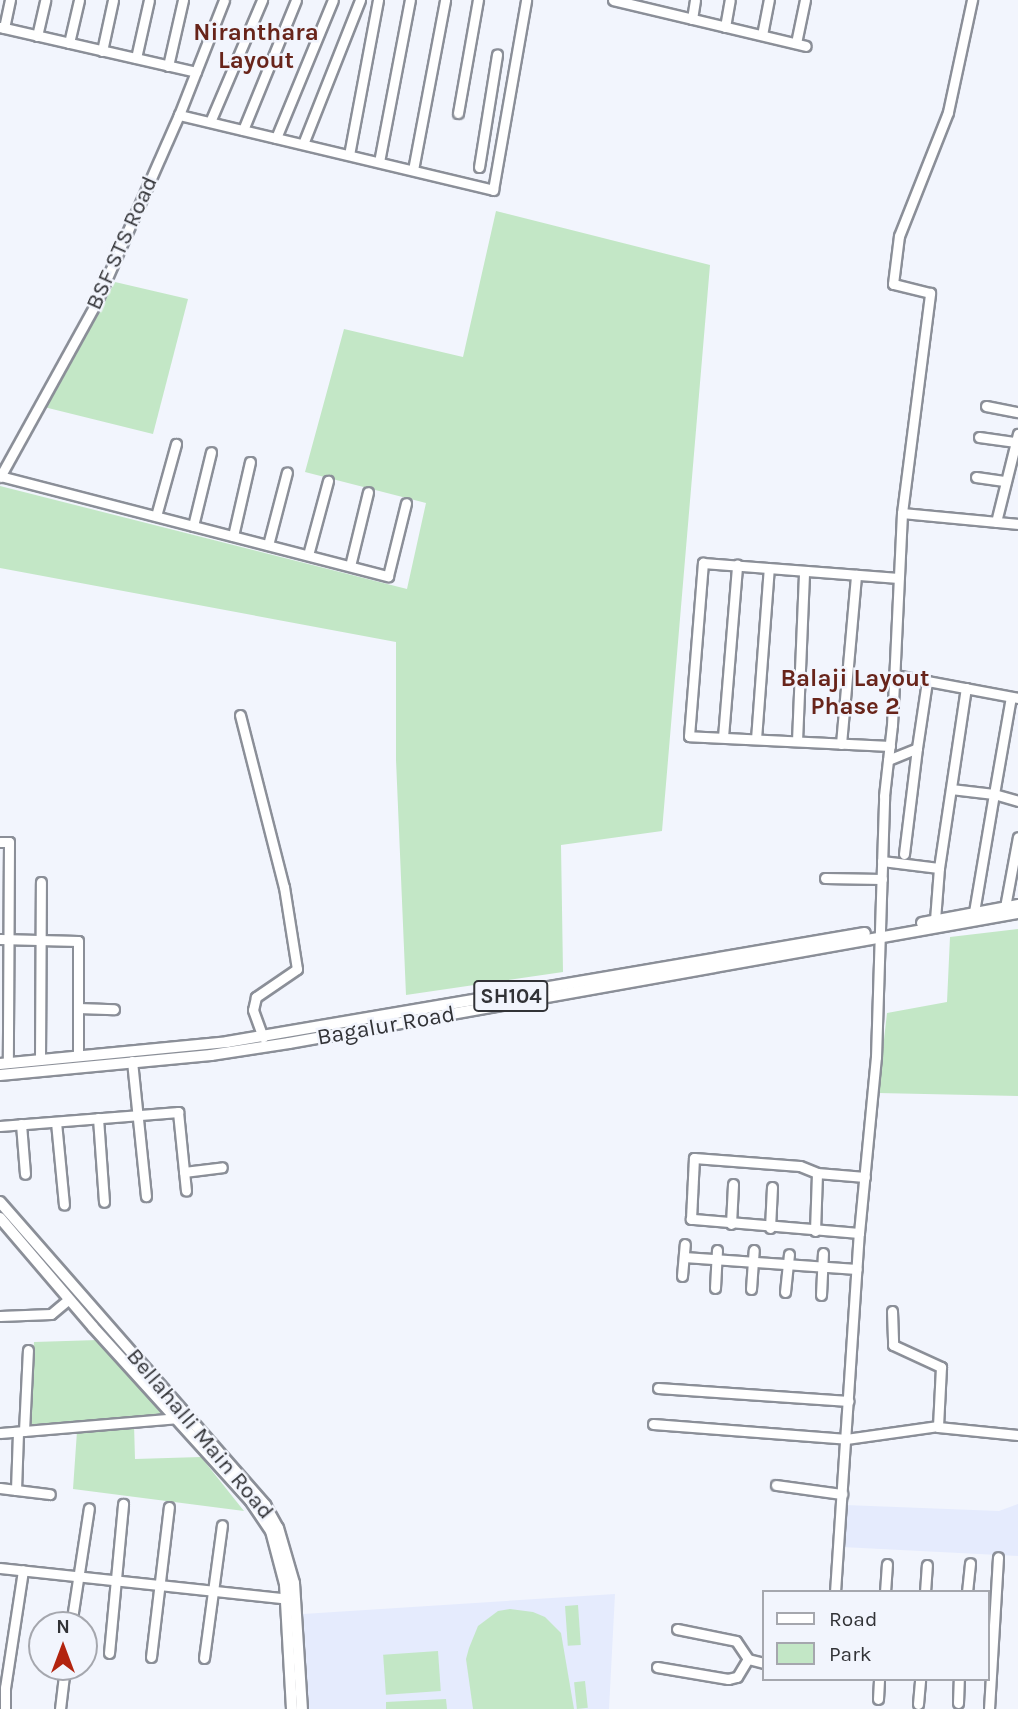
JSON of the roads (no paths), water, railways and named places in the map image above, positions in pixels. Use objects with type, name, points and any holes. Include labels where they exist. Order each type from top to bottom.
[{"type":"main road","name":"Bagalur Road","points":[[881,934],[935,920],[1018,905]]},
{"type":"main road","name":"Bagalur Road","points":[[0,1075],[211,1055],[277,1045],[881,934],[1018,914]]},
{"type":"main road","name":"Bagalur Road","points":[[4,1064],[263,1037],[595,986]]},
{"type":"main road","name":"Bellahalli Main Road","points":[[0,1202],[272,1516],[288,1558],[292,1709]]},
{"type":"main road","name":"Bellahalli Main Road","points":[[1,1221],[250,1500],[271,1531],[290,1599],[302,1709]]},
{"type":"street","points":[[10,0],[2,28],[195,72]]},
{"type":"street","points":[[37,36],[45,0]]},
{"type":"street","points":[[69,43],[79,0]]},
{"type":"street","points":[[102,51],[113,0]]},
{"type":"street","points":[[136,58],[149,0]]},
{"type":"street","points":[[167,66],[183,0]]},
{"type":"street","name":"BSF STS Road","points":[[0,476],[96,303],[179,115],[224,0]]},
{"type":"street","points":[[210,122],[262,0]]},
{"type":"street","points":[[243,130],[296,0]]},
{"type":"street","points":[[276,138],[332,0]]},
{"type":"street","points":[[303,144],[360,0]]},
{"type":"street","points":[[349,155],[378,0]]},
{"type":"street","points":[[379,162],[410,0]]},
{"type":"street","points":[[413,170],[445,0]]},
{"type":"street","points":[[458,113],[478,0]]},
{"type":"street","points":[[179,115],[493,190],[526,0]]},
{"type":"street","points":[[617,0],[653,5],[692,19],[806,46]]},
{"type":"street","points":[[692,19],[695,0]]},
{"type":"street","points":[[725,27],[730,0]]},
{"type":"street","points":[[762,35],[769,0]]},
{"type":"street","points":[[796,43],[805,0]]},
{"type":"street","points":[[835,1590],[859,1233],[876,1057],[882,861],[895,675],[902,513],[930,293],[893,284],[899,236],[948,112],[972,0]]},
{"type":"street","points":[[479,167],[497,54]]},
{"type":"street","points":[[489,105],[507,107]]},
{"type":"street","points":[[986,406],[1018,412]]},
{"type":"street","points":[[979,437],[1017,438],[996,522]]},
{"type":"street","points":[[156,516],[176,444]]},
{"type":"street","points":[[193,526],[211,452]]},
{"type":"street","points":[[233,536],[250,462]]},
{"type":"street","points":[[268,545],[287,472]]},
{"type":"street","points":[[0,476],[388,576],[406,503]]},
{"type":"street","points":[[976,477],[1006,481]]},
{"type":"street","points":[[308,555],[328,481]]},
{"type":"street","points":[[350,566],[369,492]]},
{"type":"street","points":[[902,513],[1018,524]]},
{"type":"street","points":[[890,746],[689,736],[703,563],[898,578]]},
{"type":"street","points":[[723,737],[737,565]]},
{"type":"street","points":[[756,739],[769,568]]},
{"type":"street","points":[[797,741],[804,571]]},
{"type":"street","points":[[841,744],[856,575]]},
{"type":"street","points":[[895,675],[1014,697],[974,912]]},
{"type":"street","points":[[904,854],[927,681]]},
{"type":"street","points":[[935,920],[939,868],[966,688]]},
{"type":"street","points":[[240,715],[284,887],[297,969],[256,998],[253,1010],[263,1037]]},
{"type":"street","points":[[888,760],[917,748]]},
{"type":"street","points":[[951,789],[994,794],[1018,801]]},
{"type":"street","points":[[1004,907],[1018,837]]},
{"type":"street","points":[[0,842],[9,842],[10,939],[4,1064]]},
{"type":"street","points":[[882,861],[939,868]]},
{"type":"street","points":[[825,878],[882,879]]},
{"type":"street","points":[[40,1060],[41,882]]},
{"type":"street","points":[[0,939],[78,941],[78,1056]]},
{"type":"street","points":[[78,1008],[114,1009]]},
{"type":"street","points":[[132,1061],[146,1196]]},
{"type":"street","points":[[0,1126],[138,1113],[178,1112],[186,1191]]},
{"type":"street","points":[[97,1118],[104,1202]]},
{"type":"street","points":[[56,1122],[64,1205]]},
{"type":"street","points":[[21,1124],[25,1174]]},
{"type":"street","points":[[859,1233],[770,1228],[691,1219],[694,1158],[800,1166],[817,1173],[865,1177]]},
{"type":"street","points":[[184,1172],[222,1167]]},
{"type":"street","points":[[815,1231],[817,1173]]},
{"type":"street","points":[[731,1224],[733,1184]]},
{"type":"street","points":[[770,1228],[772,1187]]},
{"type":"street","points":[[682,1276],[685,1244]]},
{"type":"street","points":[[751,1289],[754,1250]]},
{"type":"street","points":[[821,1295],[823,1253]]},
{"type":"street","points":[[684,1256],[717,1254],[753,1262],[788,1259],[857,1269]]},
{"type":"street","points":[[715,1288],[717,1254]]},
{"type":"street","points":[[785,1292],[788,1259]]},
{"type":"street","points":[[0,1316],[51,1314],[69,1299]]},
{"type":"street","points":[[892,1311],[893,1345],[941,1367],[938,1426]]},
{"type":"street","points":[[16,1490],[28,1350]]},
{"type":"street","points":[[658,1388],[849,1401]]},
{"type":"street","points":[[0,1433],[188,1417]]},
{"type":"street","points":[[653,1424],[846,1439],[938,1426],[1018,1434]]},
{"type":"street","points":[[776,1485],[842,1494]]},
{"type":"street","points":[[0,1488],[50,1494]]},
{"type":"street","points":[[109,1653],[123,1504]]},
{"type":"street","points":[[151,1657],[169,1507]]},
{"type":"street","points":[[73,1611],[89,1508]]},
{"type":"street","points":[[204,1658],[222,1525]]},
{"type":"street","points":[[990,1646],[998,1557]]},
{"type":"street","points":[[967,1590],[970,1563]]},
{"type":"street","points":[[885,1590],[887,1564]]},
{"type":"street","points":[[925,1590],[927,1565]]},
{"type":"street","points":[[0,1568],[290,1599]]},
{"type":"street","points":[[5,1709],[5,1688],[23,1570]]},
{"type":"street","points":[[677,1629],[736,1641],[748,1659],[762,1662]]},
{"type":"street","points":[[657,1667],[728,1679],[737,1677],[748,1659]]},
{"type":"street","points":[[60,1709],[63,1681]]},
{"type":"street","points":[[878,1699],[879,1681]]},
{"type":"street","points":[[918,1704],[920,1681]]},
{"type":"street","points":[[958,1703],[959,1681]]},
{"type":"street","points":[[989,1681],[989,1709]]},
{"type":"district","name":"Niranthara Layout","points":[[256,47]]},
{"type":"district","name":"Balaji Layout Phase 2","points":[[855,693]]}]
